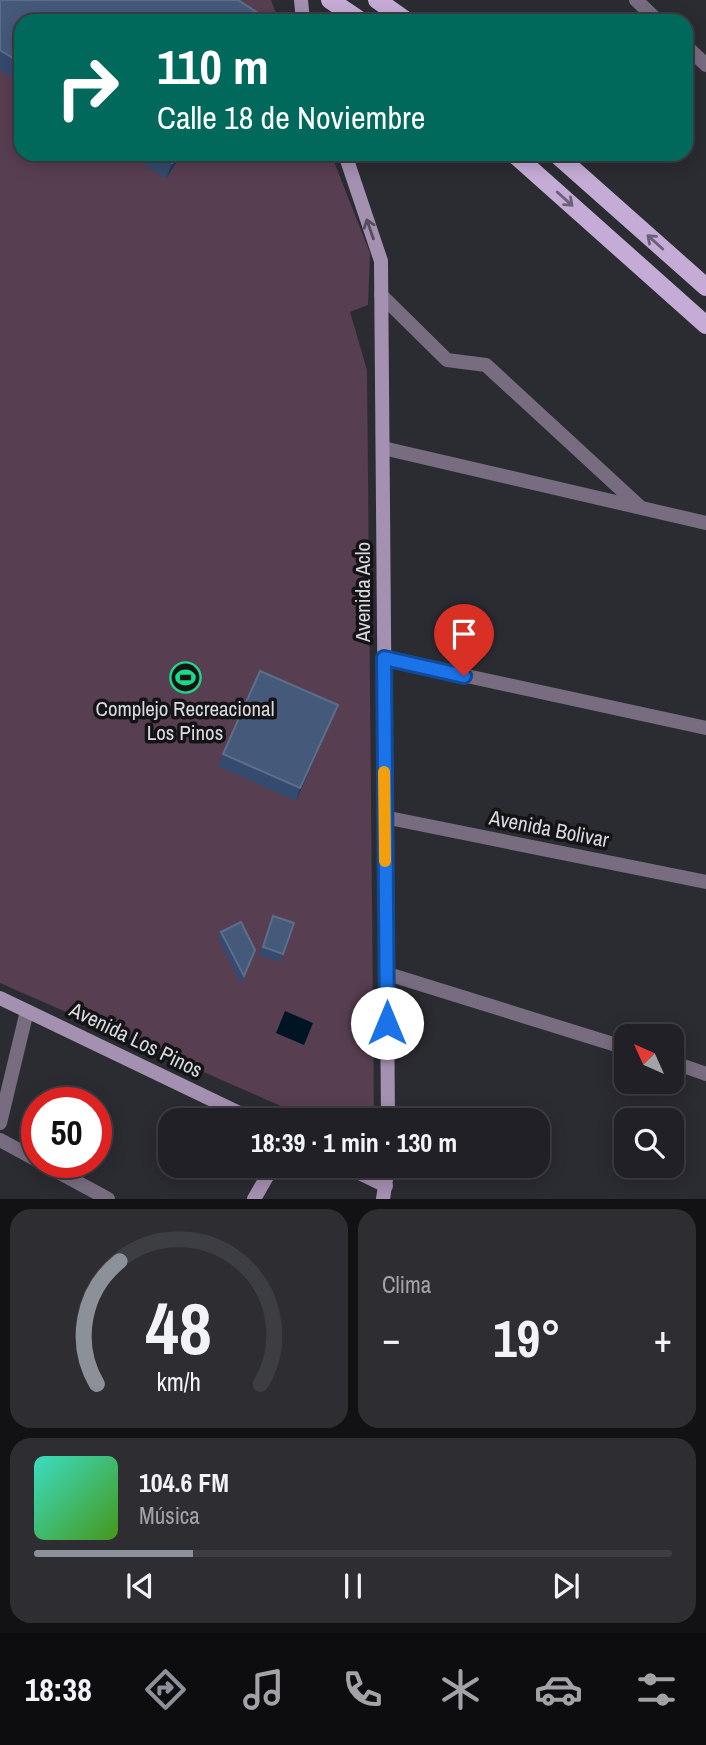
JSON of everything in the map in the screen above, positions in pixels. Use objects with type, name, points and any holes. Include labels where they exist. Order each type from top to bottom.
[{"type":"main road","points":[[330,0],[351,14]]},
{"type":"main road","points":[[377,0],[397,14]]},
{"type":"main road","name":"Avenida Aclo","points":[[347,161],[381,261],[387,1108]]},
{"type":"main road","points":[[522,161],[706,325]]},
{"type":"main road","points":[[564,161],[706,287]]},
{"type":"main road","name":"Avenida Los Pinos","points":[[0,998],[229,1108]]},
{"type":"main road","points":[[254,1199],[266,1178]]},
{"type":"main road","points":[[363,1178],[385,1193]]},
{"type":"street","points":[[636,0],[651,14]]},
{"type":"street","points":[[693,53],[706,65]]},
{"type":"street","points":[[381,295],[447,360],[486,365],[639,506]]},
{"type":"street","points":[[383,449],[706,523]]},
{"type":"street","points":[[384,658],[706,728]]},
{"type":"street","name":"Avenida Bolivar","points":[[384,817],[706,882]]},
{"type":"street","points":[[387,975],[614,1044]]},
{"type":"street","points":[[0,1123],[27,1011]]},
{"type":"street","points":[[684,1066],[706,1074]]},
{"type":"street","points":[[0,1140],[21,1152]]},
{"type":"street","points":[[69,1178],[108,1199]]},
{"type":"shaded area","name":"Complejo Recreacional Los Pinos","points":[[0,0],[271,0],[276,14],[14,14],[14,161],[334,161],[370,253],[368,305],[350,312],[367,370],[374,1108],[286,1108],[0,983]]},
{"type":"water","points":[[285,1011],[313,1023],[304,1045],[276,1033]]},
{"type":"building","points":[[0,0],[238,0],[259,14],[14,14],[14,59],[0,50]]},
{"type":"building","points":[[260,671],[338,705],[300,788],[223,754]]},
{"type":"building","points":[[273,916],[294,923],[283,954],[263,947]]},
{"type":"building","points":[[241,922],[255,950],[244,976],[221,932]]},
{"type":"slow traffic","points":[[384,772],[385,861]]},
{"type":"place","name":"Complejo Recreacional Los Pinos","points":[[185,677]]},
{"type":"route","points":[[387,1023],[384,658],[464,676]]}]
